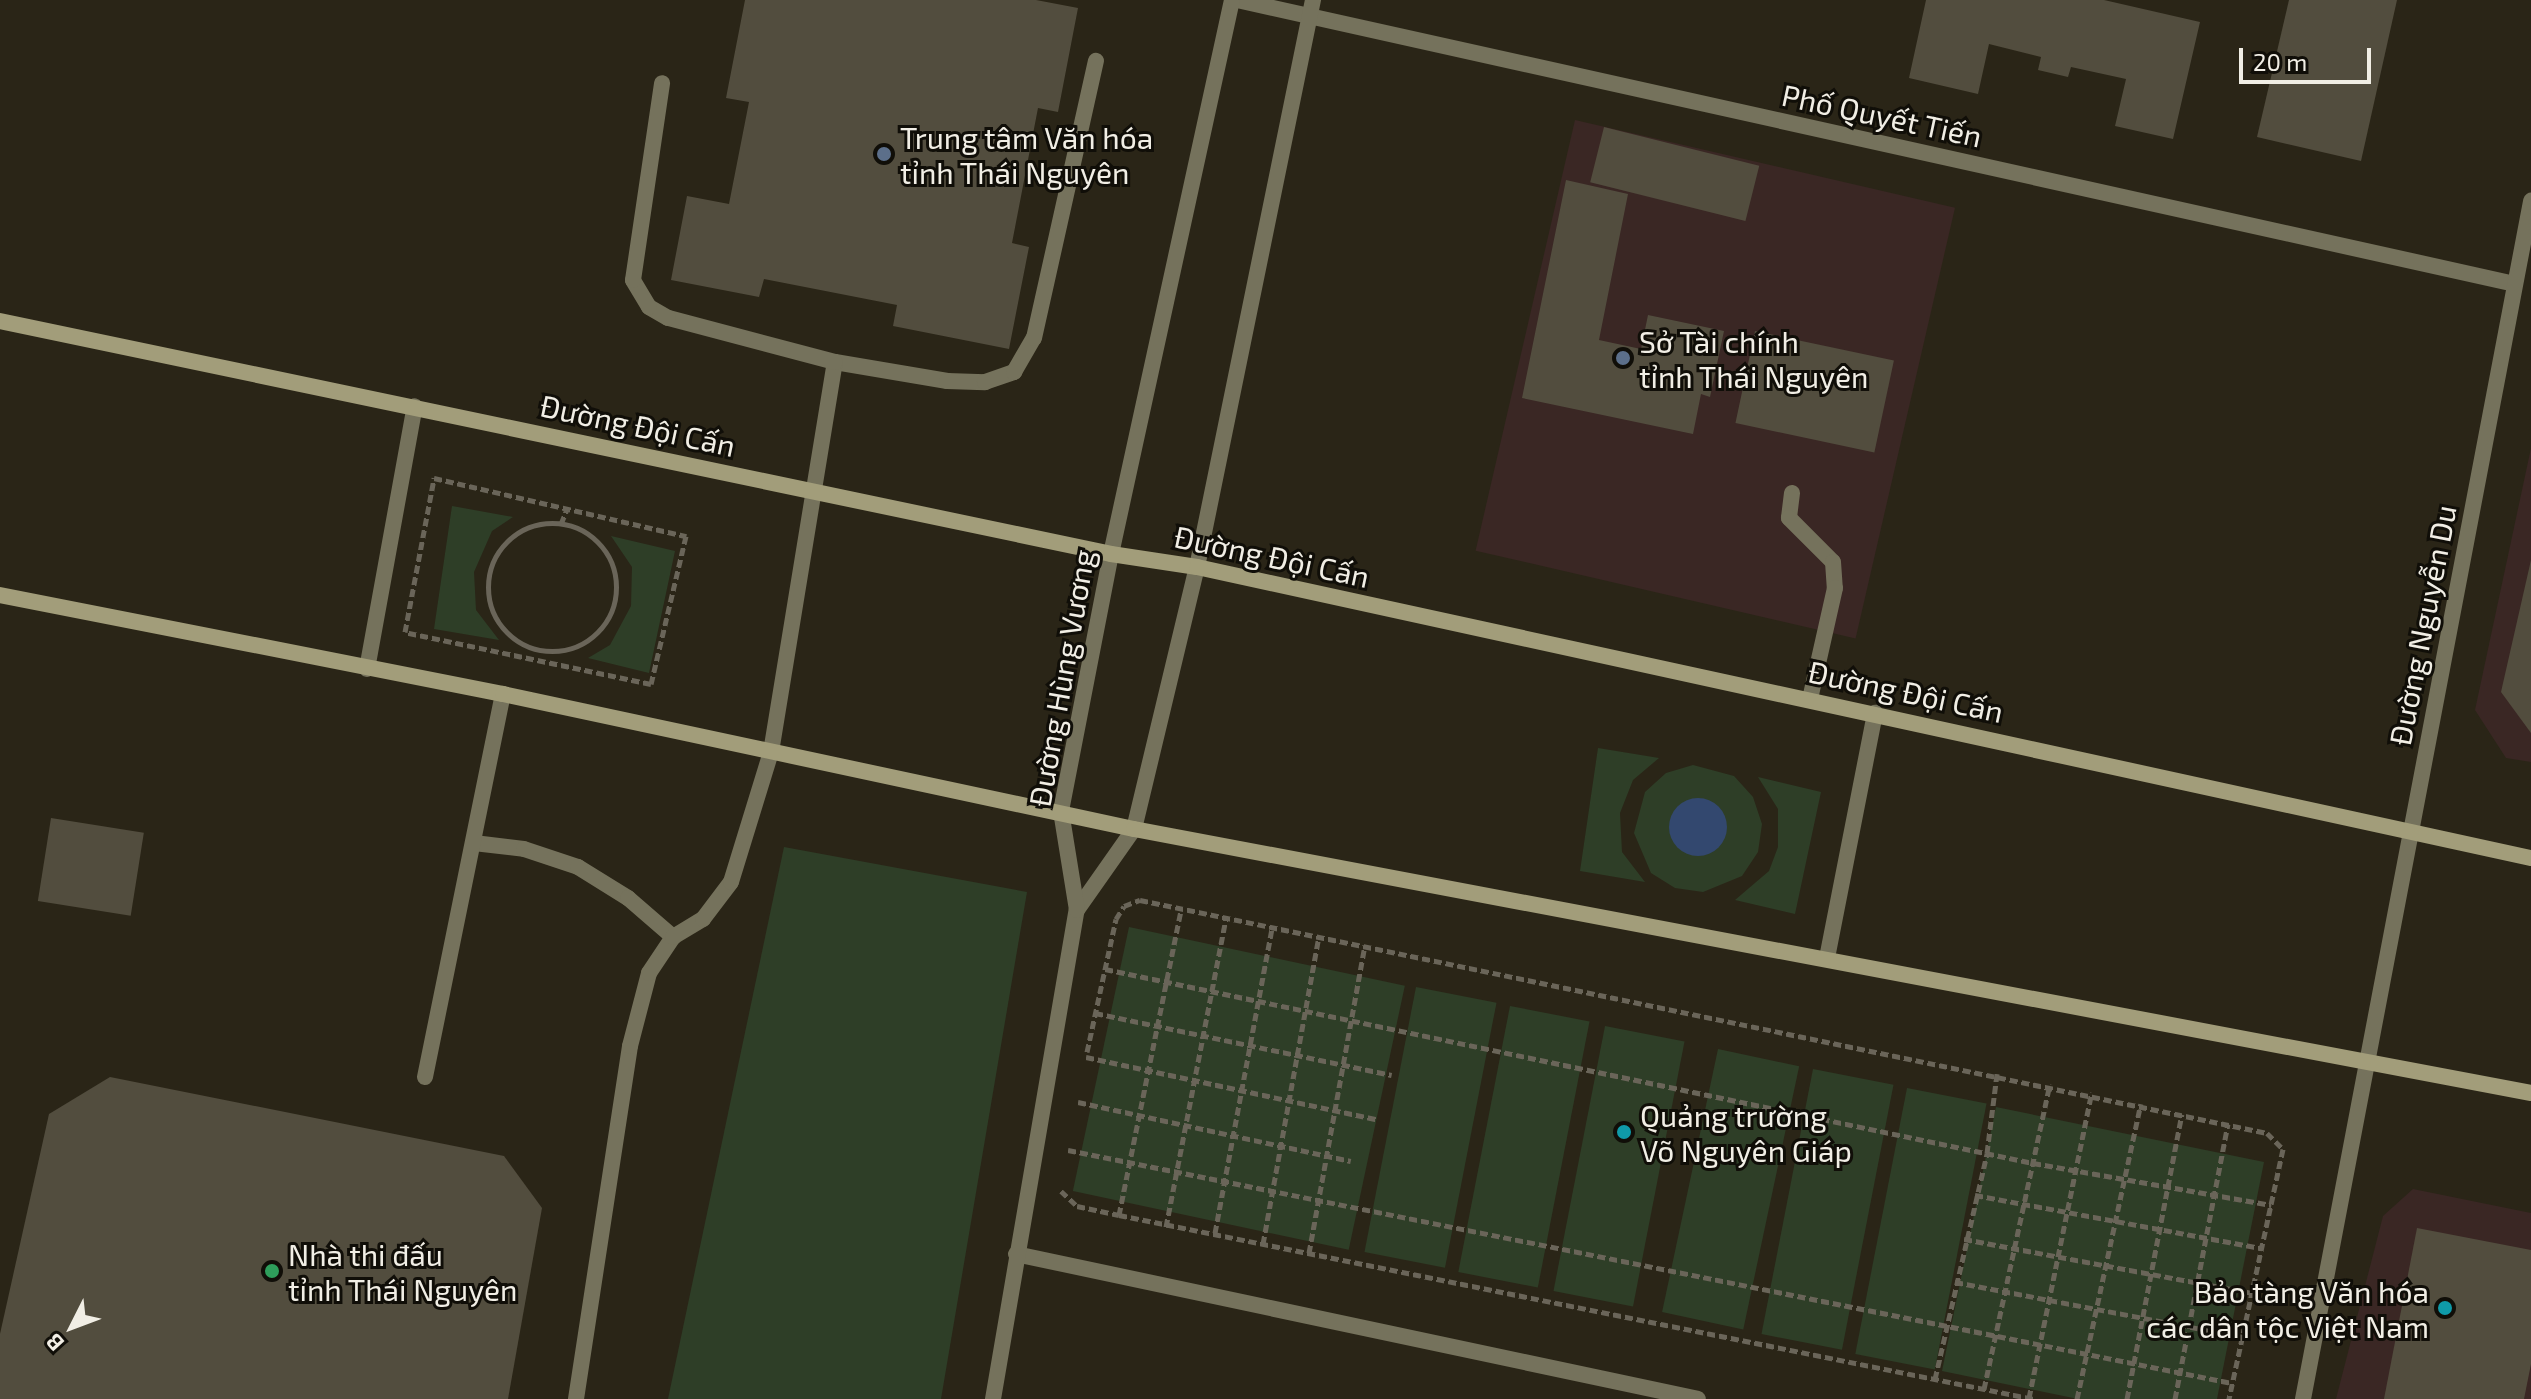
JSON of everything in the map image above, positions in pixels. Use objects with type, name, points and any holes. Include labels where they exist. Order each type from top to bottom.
[{"type":"main road","name":"Đường Đội Cấn","points":[[0,321],[1111,554],[1197,567],[2412,829],[2531,858]]},
{"type":"main road","points":[[0,595],[503,694],[1134,829],[2531,1093]]},
{"type":"street","name":"Phố Quyết Tiến","points":[[1234,0],[1311,8],[2515,284]]},
{"type":"street","name":"Đường Hùng Vương","points":[[1077,910],[1061,811],[1111,554],[1234,0]]},
{"type":"street","points":[[993,1399],[1077,910],[1134,829],[1197,567],[1311,8]]},
{"type":"street","points":[[662,83],[633,280],[649,307],[668,318],[835,362],[947,381],[985,382],[1014,372],[1034,338],[1096,61]]},
{"type":"street","name":"Đường Nguyễn Du","points":[[2303,1399],[2531,201]]},
{"type":"street","points":[[576,1399],[630,1046],[649,973],[673,937],[703,919],[731,882],[771,752],[835,362]]},
{"type":"street","points":[[367,669],[415,406]]},
{"type":"street","points":[[1792,493],[1789,518],[1833,562],[1835,588],[1810,699]]},
{"type":"street","points":[[425,1077],[503,694]]},
{"type":"street","points":[[1827,958],[1875,713]]},
{"type":"street","points":[[474,843],[524,849],[578,867],[628,898],[673,937]]},
{"type":"street","points":[[1016,1254],[1698,1399]]},
{"type":"path","points":[[434,478],[567,509],[686,536],[651,684],[405,632],[434,478]]},
{"type":"path","points":[[561,524],[567,509]]},
{"type":"path","points":[[561,524],[588,534],[607,556],[615,597],[604,623],[584,643],[543,651],[505,631],[491,606],[488,578],[508,540],[532,526],[561,524]]},
{"type":"path","points":[[536,660],[543,651]]},
{"type":"path","points":[[1084,1072],[1105,969],[1124,906],[1140,900],[2092,1092],[2267,1133],[2283,1149],[2229,1399]]},
{"type":"path","points":[[1119,1215],[1181,909]]},
{"type":"path","points":[[1166,1226],[1226,918]]},
{"type":"path","points":[[1215,1233],[1272,928]]},
{"type":"path","points":[[1263,1244],[1319,936]]},
{"type":"path","points":[[1309,1253],[1365,945]]},
{"type":"path","points":[[1105,969],[2033,1163],[2271,1205]]},
{"type":"path","points":[[1095,1013],[1392,1075]]},
{"type":"path","points":[[1086,1057],[1376,1119]]},
{"type":"path","points":[[1935,1379],[1964,1239],[1987,1153],[1997,1074]]},
{"type":"path","points":[[1984,1389],[2050,1084]]},
{"type":"path","points":[[1076,1114],[1081,1087]]},
{"type":"path","points":[[1061,1183],[1061,1194],[1069,1202],[1166,1226],[1215,1233],[2032,1398],[2040,1344],[2092,1092]]},
{"type":"path","points":[[1078,1102],[1351,1161]]},
{"type":"path","points":[[2077,1399],[2141,1104]]},
{"type":"path","points":[[2127,1399],[2182,1114]]},
{"type":"path","points":[[2175,1399],[2228,1124]]},
{"type":"path","points":[[1065,1161],[1070,1138]]},
{"type":"path","points":[[1068,1150],[2232,1383]]},
{"type":"path","points":[[1975,1195],[2262,1248]]},
{"type":"path","points":[[1964,1239],[2252,1293]]},
{"type":"path","points":[[1955,1282],[2243,1337]]},
{"type":"shaded area","points":[[1575,120],[1955,208],[1856,638],[1476,551]]},
{"type":"shaded area","points":[[2531,448],[2531,762],[2506,758],[2475,710]]},
{"type":"shaded area","name":"Bảo tàng Văn hóa các dân tộc Việt Nam","points":[[2413,1189],[2531,1213],[2531,1399],[2336,1399],[2383,1216]]},
{"type":"green space","points":[[452,506],[513,517],[492,531],[474,572],[476,610],[499,640],[434,629]]},
{"type":"green space","points":[[611,536],[675,551],[649,673],[588,658],[610,645],[631,606],[632,567]]},
{"type":"green space","points":[[1598,748],[1659,758],[1633,780],[1620,813],[1622,852],[1645,882],[1580,871]]},
{"type":"green space","points":[[1693,765],[1734,776],[1753,797],[1762,824],[1758,852],[1742,876],[1703,892],[1675,888],[1651,873],[1634,833],[1645,792],[1666,773]],"holes":[[[1700,798],[1724,815],[1721,844]]]},
{"type":"green space","points":[[1758,777],[1821,792],[1795,914],[1735,900],[1769,871],[1778,847],[1778,809]]},
{"type":"green space","points":[[784,847],[1027,892],[941,1399],[668,1399]]},
{"type":"green space","points":[[1129,927],[1405,986],[1349,1250],[1073,1191]]},
{"type":"green space","points":[[1416,987],[1496,1003],[1445,1268],[1364,1252]]},
{"type":"green space","points":[[1510,1006],[1590,1021],[1538,1287],[1458,1272]]},
{"type":"green space","points":[[1605,1026],[1685,1041],[1633,1306],[1553,1291]]},
{"type":"green space","points":[[1718,1049],[1799,1066],[1743,1329],[1662,1312]]},
{"type":"green space","points":[[1813,1069],[1893,1085],[1842,1350],[1761,1334]]},
{"type":"green space","points":[[1907,1088],[1987,1103],[1935,1369],[1855,1354]]},
{"type":"green space","points":[[1996,1107],[2264,1162],[2217,1399],[2078,1399],[1942,1371]]},
{"type":"water","points":[[1698,798],[1709,800],[1718,807],[1725,816],[1725,838],[1718,847],[1709,854],[1698,856],[1687,854],[1678,847],[1671,838],[1669,827],[1671,816],[1678,807],[1687,800]]},
{"type":"building","name":"Trung tâm Văn hóa tỉnh Thái Nguyên","points":[[745,0],[1036,0],[1078,8],[1058,112],[1038,108],[1012,243],[1029,247],[1009,349],[893,326],[897,305],[764,279],[759,297],[671,280],[687,196],[729,204],[749,102],[726,98]]},
{"type":"building","points":[[1926,0],[2104,0],[2200,22],[2173,139],[2115,126],[2126,79],[2071,67],[2068,77],[2038,70],[2041,57],[1989,44],[1978,94],[1909,78]]},
{"type":"building","points":[[2289,0],[2397,0],[2361,161],[2257,137]]},
{"type":"building","points":[[1604,127],[1759,166],[1745,221],[1590,182]]},
{"type":"building","points":[[1566,180],[1628,194],[1599,340],[1641,349],[1648,315],[1724,331],[1710,397],[1701,394],[1693,434],[1522,398]]},
{"type":"building","points":[[1755,331],[1894,361],[1874,452],[1735,423]]},
{"type":"building","points":[[2531,560],[2531,733],[2501,692]]},
{"type":"building","points":[[51,818],[144,833],[131,916],[38,901]]},
{"type":"building","name":"Nhà thi đấu tỉnh Thái Nguyên","points":[[110,1077],[504,1156],[542,1208],[508,1399],[0,1399],[0,1334],[49,1114]]},
{"type":"building","name":"Bảo tàng Văn hóa các dân tộc Việt Nam","points":[[2417,1228],[2531,1250],[2531,1364],[2524,1399],[2384,1399]]},
{"type":"place","name":"Trung tâm Văn hóa tỉnh Thái Nguyên","points":[[884,154]]},
{"type":"place","name":"Sở Tài chính tỉnh Thái Nguyên","points":[[1623,358]]},
{"type":"place","name":"Quảng trường Võ Nguyên Giáp","points":[[1624,1132]]},
{"type":"place","name":"Nhà thi đấu tỉnh Thái Nguyên","points":[[272,1271]]},
{"type":"place","name":"Bảo tàng Văn hóa các dân tộc Việt Nam","points":[[2445,1308]]}]
